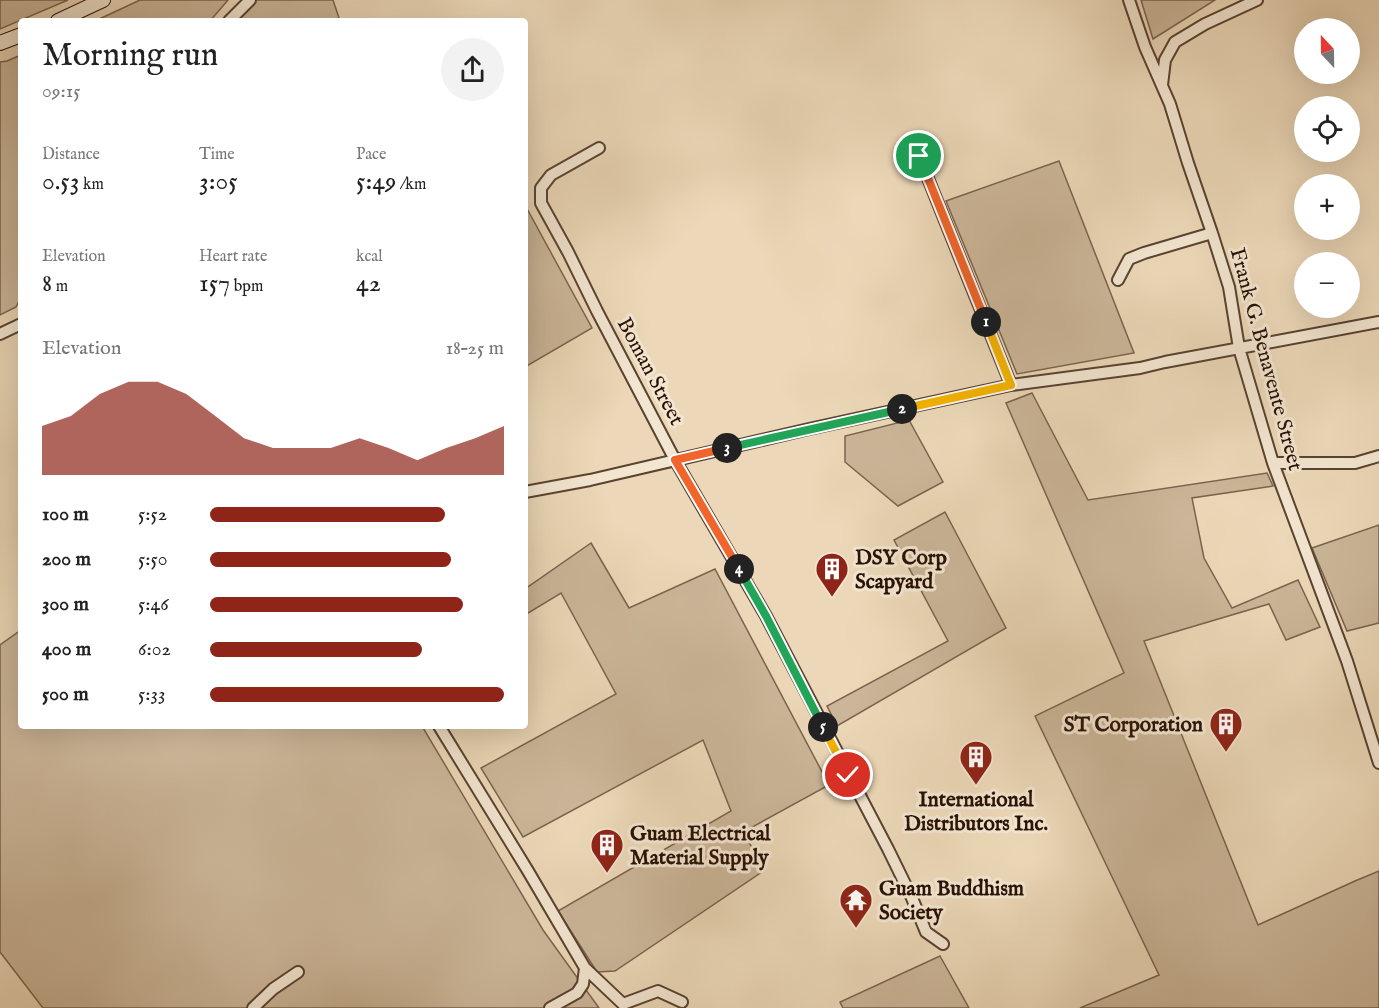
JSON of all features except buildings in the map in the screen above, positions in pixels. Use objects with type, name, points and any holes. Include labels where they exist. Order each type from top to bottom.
[{"type":"main road","points":[[64,18],[103,0]]},
{"type":"main road","points":[[0,43],[18,36]]},
{"type":"street","points":[[232,18],[250,0]]},
{"type":"street","name":"Frank G. Benavente Street","points":[[1129,0],[1145,47],[1170,104],[1229,287],[1239,348],[1273,463],[1347,661],[1379,763]]},
{"type":"street","points":[[1162,88],[1165,60],[1176,42],[1205,24],[1257,0]]},
{"type":"street","name":"Boman Street","points":[[599,148],[551,176],[541,188],[541,203],[675,460],[766,616],[888,849],[926,932],[943,944]]},
{"type":"street","points":[[919,156],[1011,385]]},
{"type":"street","points":[[1118,280],[1129,259],[1212,233]]},
{"type":"street","points":[[528,491],[590,480],[1011,385],[1140,368],[1379,322]]},
{"type":"street","points":[[0,334],[18,325]]},
{"type":"street","points":[[1273,463],[1355,463],[1379,456]]},
{"type":"street","points":[[441,729],[585,968],[623,1004],[658,991],[682,1002]]},
{"type":"street","points":[[550,1008],[577,993],[583,984],[585,968]]},
{"type":"street","points":[[253,1008],[273,989],[297,972]]},
{"type":"shaded area","points":[[0,0],[68,0],[26,18],[18,18],[18,21],[0,29]]},
{"type":"shaded area","points":[[140,0],[228,0],[213,18],[101,18]]},
{"type":"shaded area","points":[[250,0],[333,0],[339,18],[232,18]]},
{"type":"shaded area","points":[[1141,0],[1215,0],[1153,39]]},
{"type":"shaded area","points":[[18,56],[18,303],[16,307],[0,315],[0,62]]},
{"type":"shaded area","points":[[1059,161],[1134,353],[1017,374],[946,201]]},
{"type":"shaded area","points":[[528,211],[592,328],[528,365]]},
{"type":"shaded area","points":[[1032,393],[1088,500],[1267,473],[1273,486],[1192,498],[1204,558],[1232,608],[1298,580],[1320,627],[1286,640],[1269,604],[1144,641],[1258,925],[1379,871],[1379,1008],[1080,1008],[1159,975],[1035,716],[1124,673],[1006,403]]},
{"type":"shaded area","points":[[909,420],[943,482],[898,506],[845,462],[845,436]]},
{"type":"shaded area","points":[[945,512],[1006,628],[837,726],[827,706],[948,641],[894,540]]},
{"type":"shaded area","points":[[1379,525],[1379,623],[1347,631],[1312,548]]},
{"type":"shaded area","points":[[591,543],[629,608],[715,569],[829,785],[743,832],[765,870],[615,971],[597,972],[558,911],[731,811],[703,740],[523,837],[481,768],[616,694],[561,593],[528,613],[528,587]]},
{"type":"shaded area","points":[[18,632],[18,729],[424,729],[543,930],[599,1008],[43,1008],[0,952],[0,645]]},
{"type":"shaded area","points":[[940,956],[969,1008],[843,1008],[840,1002]]},
{"type":"place","name":"DSY Corp Scapyard","points":[[832,598]]},
{"type":"place","name":"ST Corporation","points":[[1226,753]]},
{"type":"place","name":"International Distributors Inc.","points":[[976,786]]},
{"type":"place","name":"Guam Electrical Material Supply","points":[[607,874]]},
{"type":"place","name":"Guam Buddhism Society","points":[[856,929]]},
{"type":"route","points":[[848,775],[766,616],[675,460],[1011,385],[919,156]]}]
